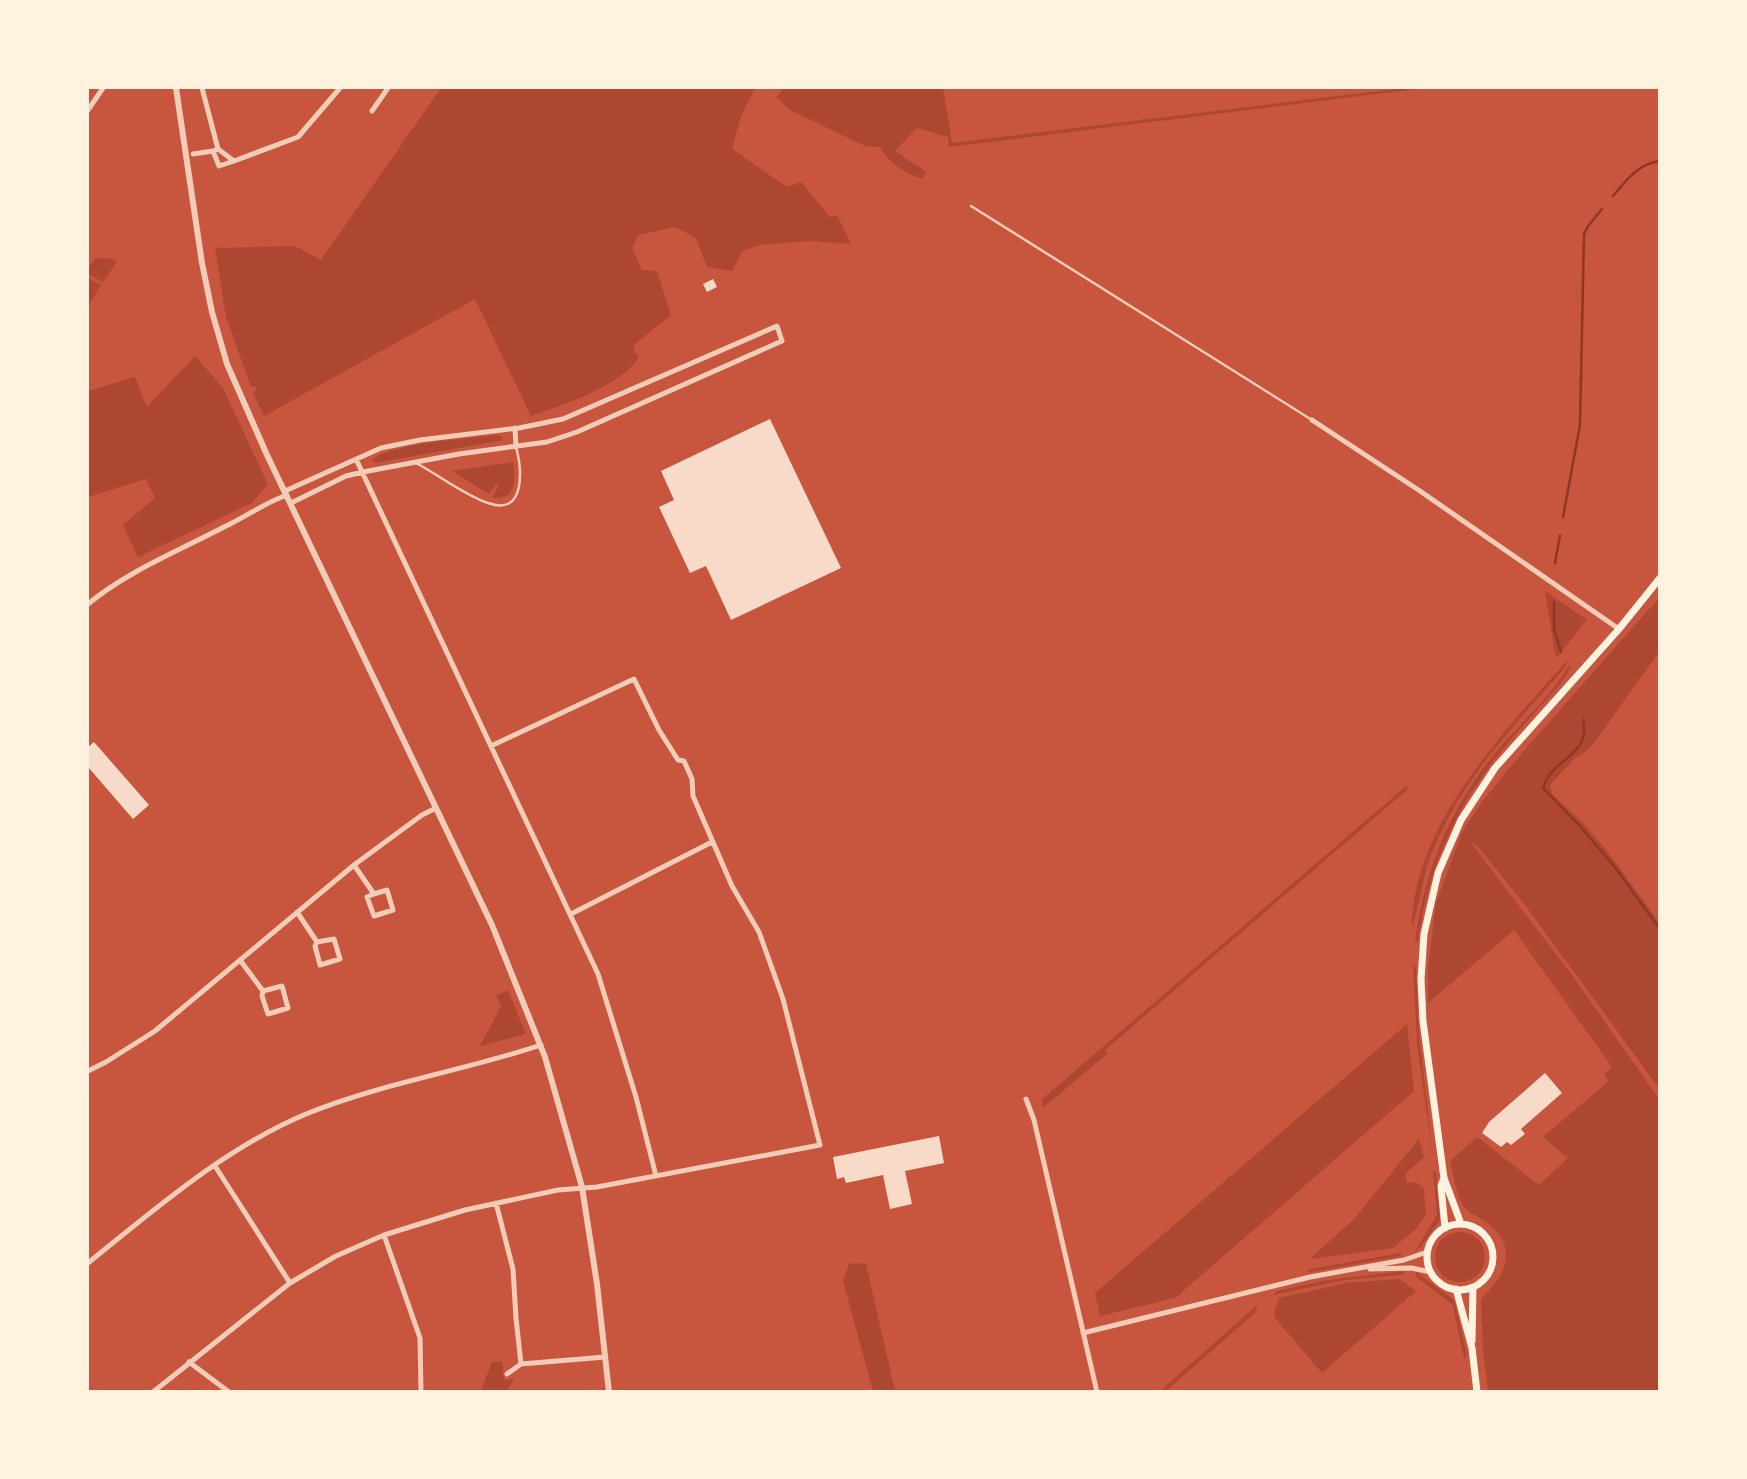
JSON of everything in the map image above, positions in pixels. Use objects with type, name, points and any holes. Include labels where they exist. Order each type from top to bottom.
[{"type":"main road","points":[[1461,1224],[1444,1178],[1423,1021],[1421,979],[1424,934],[1438,873],[1461,820],[1482,785],[1521,736],[1619,629],[1660,578]]},
{"type":"main road","points":[[1444,1178],[1441,1186],[1445,1228]]},
{"type":"main road","points":[[1461,1224],[1473,1227],[1483,1234],[1492,1251],[1490,1269],[1483,1280],[1473,1287],[1456,1289],[1441,1284],[1431,1272],[1427,1252],[1431,1240],[1445,1228],[1461,1224]]},
{"type":"main road","points":[[1473,1287],[1472,1348],[1477,1391]]},
{"type":"main road","points":[[1456,1289],[1472,1348]]},
{"type":"street","points":[[88,110],[103,88]]},
{"type":"street","points":[[176,88],[190,155],[202,263],[218,340],[227,364],[290,503],[492,925],[541,1045],[582,1187],[597,1284],[609,1391]]},
{"type":"street","points":[[202,88],[219,166],[298,137],[340,88]]},
{"type":"street","points":[[372,111],[387,90],[379,88]]},
{"type":"street","points":[[190,155],[215,150],[234,160]]},
{"type":"street","points":[[88,604],[112,584],[356,458],[403,443],[563,419],[777,326],[782,341],[577,432],[547,442],[459,454],[346,476],[290,503]]},
{"type":"street","points":[[681,367],[688,382]]},
{"type":"street","points":[[649,382],[655,397]]},
{"type":"street","points":[[1312,420],[1619,629]]},
{"type":"street","points":[[515,428],[516,447]]},
{"type":"street","points":[[356,458],[598,974],[615,1023],[656,1176]]},
{"type":"street","points":[[153,1391],[290,1283],[336,1256],[410,1225],[558,1190],[595,1187],[820,1145],[783,999],[759,932],[732,886],[712,842],[693,796],[692,779],[684,761],[678,760],[659,730],[634,679],[491,746]]},
{"type":"street","points":[[88,1071],[155,1031],[354,865],[422,815],[436,808]]},
{"type":"street","points":[[571,914],[712,842]]},
{"type":"street","points":[[354,865],[374,894]]},
{"type":"street","points":[[387,890],[393,910],[374,916],[368,897],[374,894],[387,890]]},
{"type":"street","points":[[297,912],[317,942]]},
{"type":"street","points":[[334,939],[340,959],[320,965],[314,946],[317,942],[334,939]]},
{"type":"street","points":[[240,960],[263,991],[268,1014],[288,1008],[282,986],[263,991]]},
{"type":"street","points":[[88,1264],[215,1166],[304,1115],[347,1099],[541,1045]]},
{"type":"street","points":[[1026,1099],[1034,1120],[1097,1391]]},
{"type":"street","points":[[215,1166],[290,1283]]},
{"type":"street","points":[[496,1203],[513,1269],[522,1364]]},
{"type":"street","points":[[384,1235],[420,1338],[421,1391]]},
{"type":"street","points":[[1083,1332],[1310,1277],[1410,1258],[1427,1252]]},
{"type":"street","points":[[1353,1270],[1411,1268],[1431,1272]]},
{"type":"street","points":[[507,1374],[522,1364],[605,1357]]},
{"type":"street","points":[[189,1362],[229,1391]]},
{"type":"lane","points":[[971,206],[1312,420]]},
{"type":"lane","points":[[416,463],[486,503],[502,505],[514,498],[520,487],[516,447]]},
{"type":"shaded area","points":[[441,88],[755,88],[741,116],[732,149],[787,187],[801,182],[830,217],[837,215],[851,244],[811,241],[760,245],[743,251],[732,271],[707,267],[696,238],[675,227],[639,235],[632,248],[642,270],[657,271],[671,315],[635,344],[633,350],[639,357],[619,377],[590,393],[531,416],[475,299],[264,416],[253,393],[257,390],[255,386],[251,387],[226,317],[215,248],[295,246],[321,260]]},
{"type":"shaded area","points":[[784,88],[943,88],[952,143],[1403,88],[1425,88],[949,147],[948,137],[917,128],[895,151],[926,172],[922,179],[898,167],[880,147],[867,147],[790,110],[776,97]]},
{"type":"shaded area","points":[[95,258],[117,262],[103,282],[88,274]]},
{"type":"shaded area","points":[[88,278],[101,285],[88,306]]},
{"type":"shaded area","points":[[195,356],[223,388],[268,484],[252,503],[138,557],[123,525],[155,498],[146,479],[88,497],[88,391],[135,377],[147,407]]},
{"type":"shaded area","points":[[496,435],[503,440],[375,463],[372,460],[395,449]]},
{"type":"shaded area","points":[[513,462],[513,488],[500,498],[492,498],[499,485],[496,484],[489,494],[452,471]]},
{"type":"shaded area","points":[[1545,591],[1587,620],[1556,658]]},
{"type":"shaded area","points":[[1659,598],[1659,652],[1591,747],[1573,760],[1550,785],[1552,794],[1582,822],[1608,852],[1659,922],[1659,1088],[1525,905],[1480,849],[1469,840],[1574,978],[1659,1099],[1659,1391],[1488,1391],[1481,1299],[1497,1281],[1506,1252],[1497,1232],[1467,1210],[1462,1203],[1450,1161],[1477,1137],[1539,1185],[1568,1158],[1543,1137],[1609,1081],[1604,1074],[1612,1067],[1514,930],[1428,1003],[1428,967],[1436,903],[1462,832],[1481,803]]},
{"type":"shaded area","points":[[1569,659],[1562,671],[1488,757],[1456,803],[1431,855],[1412,927],[1422,867],[1448,810],[1503,734]]},
{"type":"shaded area","points":[[1569,666],[1571,667],[1564,679],[1487,769],[1459,814],[1437,863],[1418,941],[1415,944],[1432,867],[1452,819],[1495,753],[1544,700]]},
{"type":"shaded area","points":[[1406,786],[1408,789],[1105,1050],[1107,1054],[1043,1108],[1041,1100]]},
{"type":"shaded area","points":[[1413,963],[1416,968],[1419,1034],[1433,1158],[1417,1044]]},
{"type":"shaded area","points":[[508,990],[526,1034],[480,1046],[501,1006],[496,996]]},
{"type":"shaded area","points":[[1407,1024],[1414,1091],[1175,1298],[1100,1316],[1095,1293]]},
{"type":"shaded area","points":[[1419,1139],[1424,1157],[1405,1174],[1407,1183],[1416,1182],[1424,1189],[1426,1215],[1416,1229],[1393,1248],[1310,1259],[1354,1219]]},
{"type":"shaded area","points":[[1433,1171],[1436,1172],[1440,1220],[1414,1253],[1437,1215]]},
{"type":"shaded area","points":[[1460,1232],[1478,1239],[1485,1257],[1478,1275],[1460,1282],[1442,1275],[1435,1257],[1442,1239]]},
{"type":"shaded area","points":[[1400,1253],[1402,1256],[1310,1272],[1306,1270]]},
{"type":"shaded area","points":[[849,1264],[866,1264],[895,1391],[873,1391],[843,1281]]},
{"type":"shaded area","points":[[1405,1271],[1402,1275],[1345,1280],[1273,1295],[1277,1291],[1328,1280]]},
{"type":"shaded area","points":[[1416,1272],[1454,1300],[1467,1355],[1464,1359],[1453,1305],[1419,1279]]},
{"type":"shaded area","points":[[1399,1279],[1416,1291],[1322,1373],[1275,1318],[1274,1312],[1279,1298],[1346,1283]]},
{"type":"shaded area","points":[[1256,1306],[1257,1311],[1166,1391],[1160,1391]]},
{"type":"shaded area","points":[[492,1362],[502,1362],[504,1380],[514,1379],[507,1391],[481,1391]]},
{"type":"building","points":[[713,279],[717,287],[707,292],[703,284]]},
{"type":"building","points":[[770,419],[841,568],[731,620],[706,566],[690,573],[659,507],[674,500],[661,471]]},
{"type":"building","points":[[94,742],[149,805],[133,819],[88,767],[88,747]]},
{"type":"building","points":[[1545,1073],[1562,1093],[1521,1129],[1525,1134],[1511,1145],[1507,1142],[1501,1147],[1482,1133],[1489,1122]]},
{"type":"building","points":[[939,1136],[944,1163],[905,1171],[912,1204],[890,1209],[883,1175],[846,1183],[844,1177],[837,1179],[833,1157]]},
{"type":"waterway","points":[[1613,196],[1639,169],[1660,161]]},
{"type":"waterway","points":[[1563,517],[1580,425],[1584,234],[1602,209]]},
{"type":"waterway","points":[[1555,563],[1560,535]]},
{"type":"waterway","points":[[1554,602],[1554,629],[1561,652]]},
{"type":"waterway","points":[[1583,720],[1582,742],[1547,778],[1543,788],[1614,866],[1660,929]]}]
